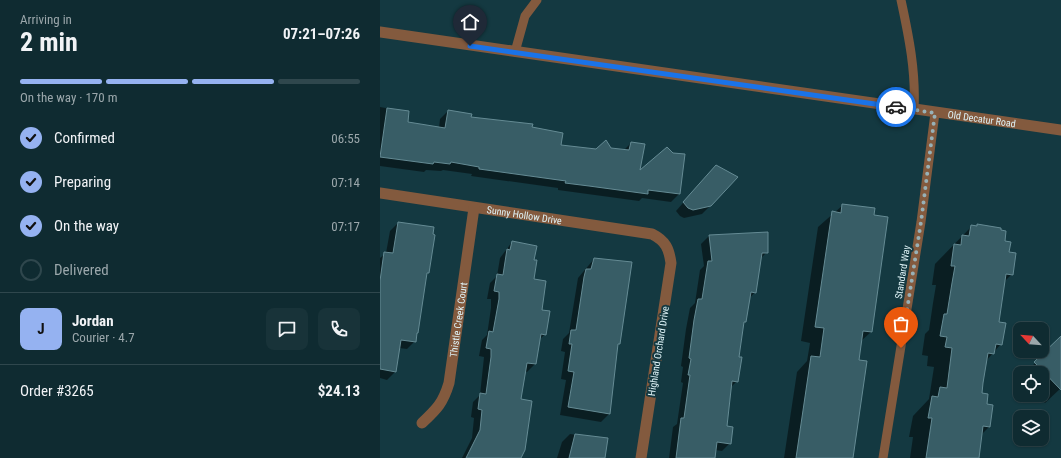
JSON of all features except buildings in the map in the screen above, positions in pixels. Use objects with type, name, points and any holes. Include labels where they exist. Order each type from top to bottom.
[{"type":"street","name":"Old Decatur Road","points":[[380,32],[1061,130]]},
{"type":"street","name":"Sunny Hollow Drive","points":[[380,193],[652,234],[666,244]]},
{"type":"street","name":"Thistle Creek Court","points":[[422,424],[439,408],[449,383],[474,208]]},
{"type":"street","name":"Highland Orchard Drive","points":[[641,458],[671,263],[670,252],[666,244]]},
{"type":"lane","points":[[514,52],[525,16],[537,0]]},
{"type":"lane","points":[[901,0],[912,52],[915,85],[914,109]]},
{"type":"lane","name":"Standard Way","points":[[883,458],[921,222],[935,113]]},
{"type":"way so far","points":[[896,107],[935,113],[921,222],[901,348]]},
{"type":"route","points":[[470,46],[896,107]]}]
